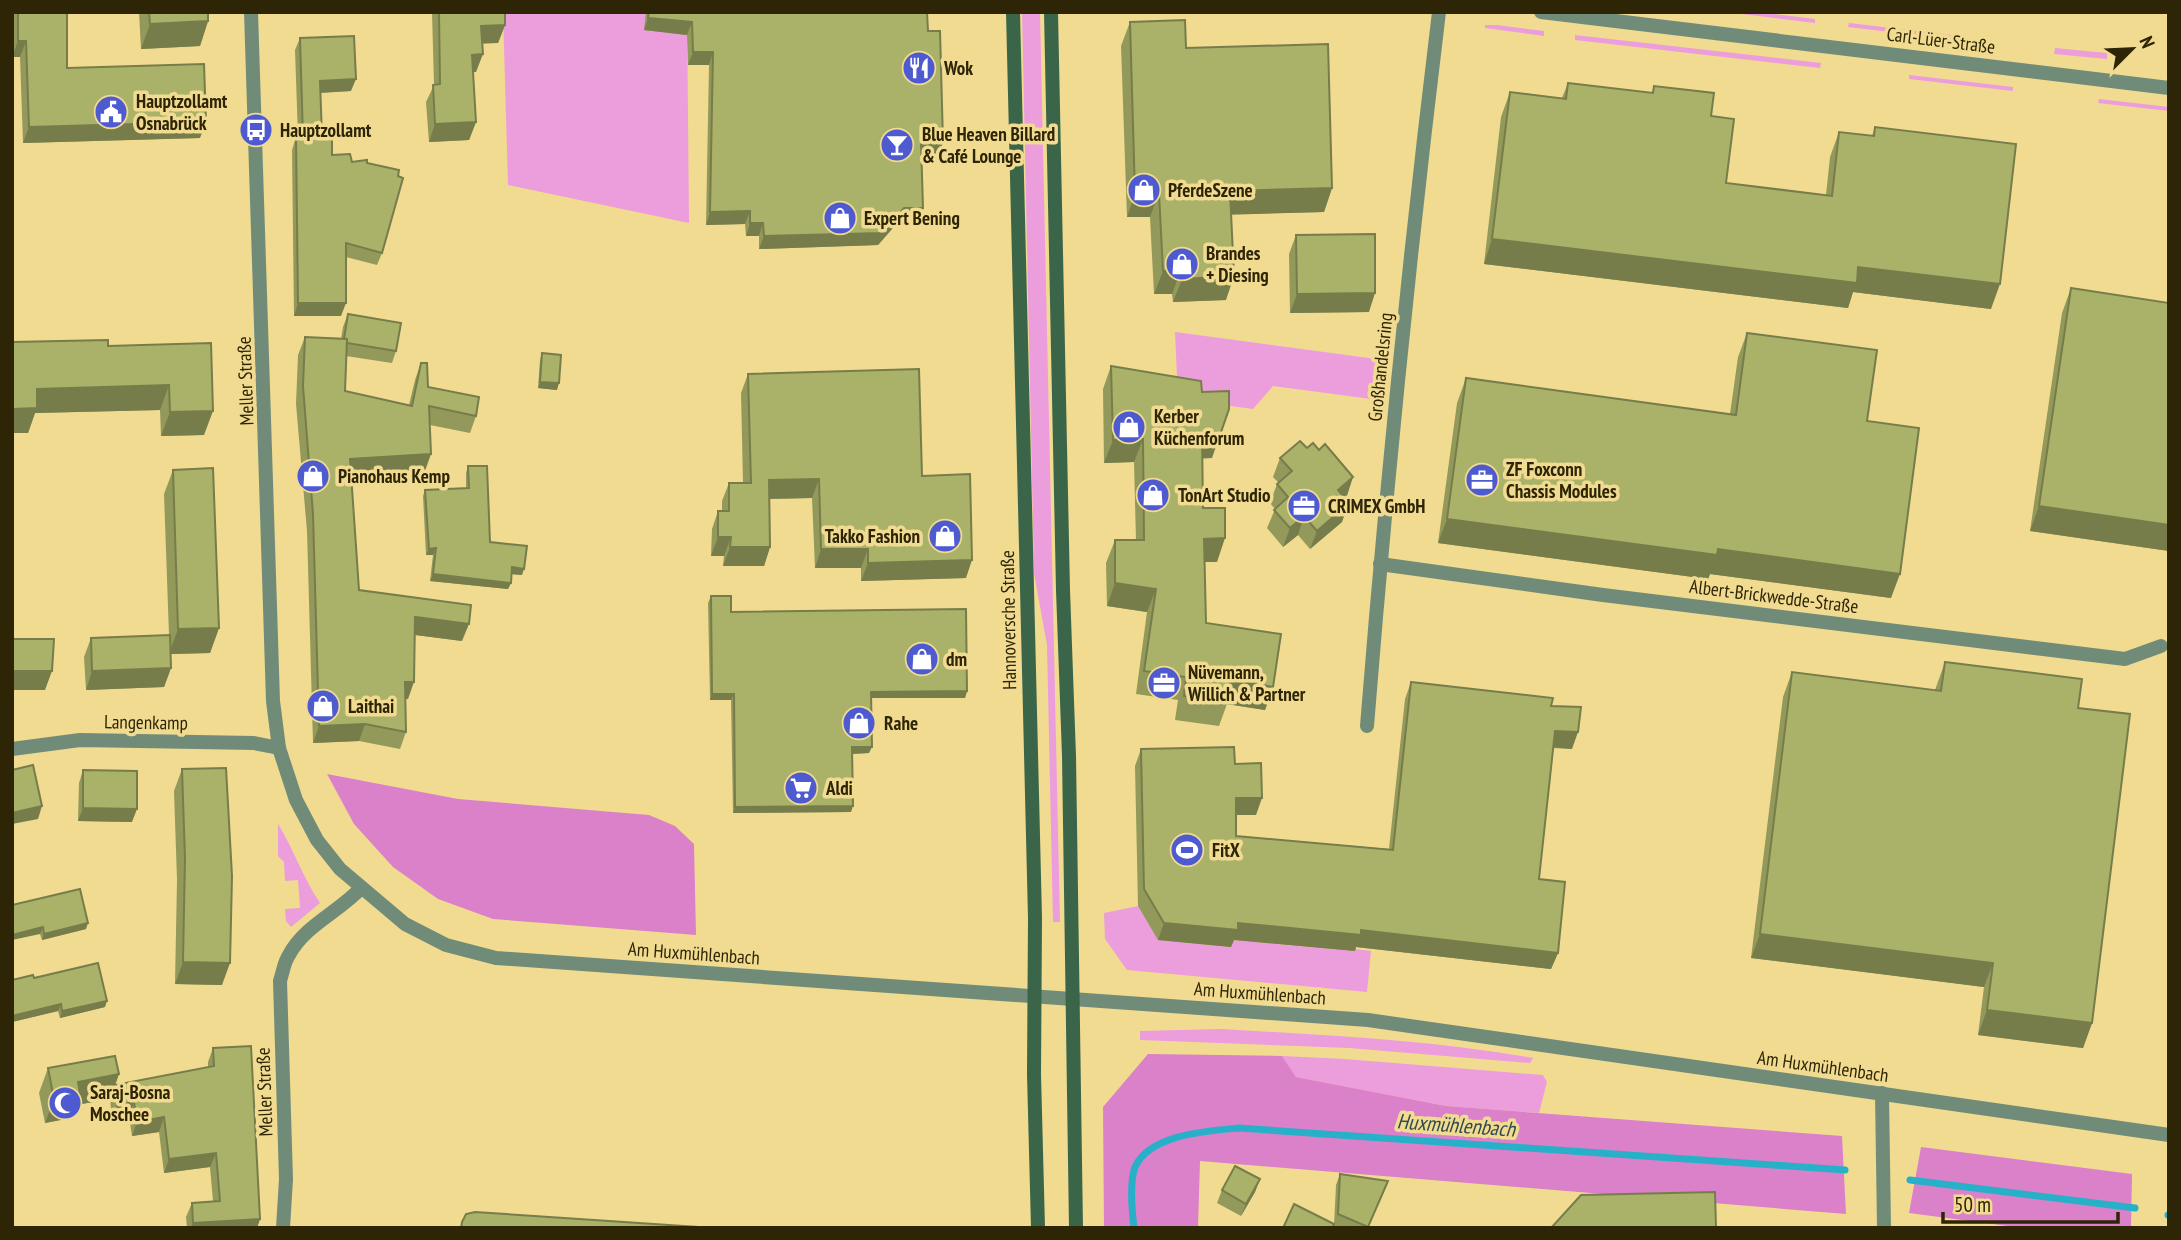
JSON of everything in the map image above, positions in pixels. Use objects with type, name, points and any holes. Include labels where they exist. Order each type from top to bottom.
[{"type":"main road","name":"Hannoversche Straße","points":[[1013,12],[1035,933],[1034,1074],[1038,1228]]},
{"type":"main road","points":[[1051,12],[1074,999],[1072,1084],[1076,1228]]},
{"type":"street","name":"Meller Straße","points":[[251,12],[273,701],[279,748]]},
{"type":"street","name":"Großhandelsring","points":[[1367,726],[1408,280],[1439,12]]},
{"type":"street","name":"Carl-Lüer-Straße","points":[[1541,12],[2169,88]]},
{"type":"street","name":"Albert-Brickwedde-Straße","points":[[1380,564],[1603,595],[2125,659],[2161,646]]},
{"type":"street","name":"Langenkamp","points":[[12,749],[80,740],[254,743],[279,748]]},
{"type":"street","name":"Am Huxmühlenbach","points":[[279,748],[296,800],[317,840],[340,869],[405,924],[446,945],[496,958],[1368,1020],[2169,1135]]},
{"type":"street","name":"Meller Straße","points":[[283,1228],[286,1179],[280,981],[287,957],[297,942],[313,926],[347,903],[361,888]]},
{"type":"street","points":[[1882,1093],[1884,1228]]},
{"type":"shaded area","points":[[503,12],[687,12],[689,223],[508,185]]},
{"type":"shaded area","points":[[1022,12],[1040,12],[1060,922],[1053,922],[1047,645],[1034,573]]},
{"type":"shaded area","points":[[1726,12],[1759,12],[1815,19],[1815,23]]},
{"type":"shaded area","points":[[1849,23],[1951,35],[1950,39],[1848,27]]},
{"type":"shaded area","points":[[1485,25],[1544,31],[1544,36],[1485,28]]},
{"type":"shaded area","points":[[1575,35],[1821,63],[1820,68],[1575,40]]},
{"type":"shaded area","points":[[2055,48],[2107,53],[2107,59],[2054,54]]},
{"type":"shaded area","points":[[1909,75],[2013,87],[2013,91],[1909,79]]},
{"type":"shaded area","points":[[2099,99],[2169,107],[2169,111],[2098,103]]},
{"type":"shaded area","points":[[1175,332],[1376,359],[1371,399],[1273,386],[1253,409],[1178,399]]},
{"type":"shaded area","points":[[327,774],[458,799],[649,815],[675,826],[694,844],[696,935],[493,919],[438,899],[393,867],[354,824]]},
{"type":"shaded area","points":[[278,824],[320,903],[291,927],[286,921],[285,909],[300,908],[298,880],[285,881],[284,862],[278,856]]},
{"type":"shaded area","points":[[1138,906],[1159,940],[1231,947],[1232,940],[1371,951],[1367,992],[1127,970],[1105,939],[1104,913]]},
{"type":"shaded area","points":[[1221,1029],[1416,1042],[1533,1058],[1530,1063],[1349,1048],[1140,1040],[1140,1031]]},
{"type":"shaded area","points":[[1148,1054],[1282,1056],[1296,1077],[1446,1106],[1842,1136],[1846,1214],[1200,1161],[1198,1228],[1104,1228],[1103,1107]]},
{"type":"shaded area","points":[[1282,1056],[1543,1075],[1547,1082],[1539,1113],[1446,1106],[1296,1077]]},
{"type":"shaded area","points":[[1921,1147],[2132,1174],[2131,1228],[2023,1228],[1909,1213]]},
{"type":"building","points":[[18,12],[67,12],[67,68],[204,64],[206,122],[29,127],[26,41],[18,41]]},
{"type":"building","points":[[149,12],[208,12],[208,21],[150,24]]},
{"type":"building","points":[[439,12],[505,12],[505,25],[481,26],[483,54],[472,55],[476,122],[435,124],[433,85],[440,84]]},
{"type":"building","points":[[649,12],[927,12],[928,31],[940,31],[943,142],[921,143],[923,208],[904,208],[883,233],[764,236],[763,223],[750,223],[750,211],[710,212],[713,52],[693,52],[692,22],[648,18]]},
{"type":"building","points":[[1185,20],[1186,48],[1328,44],[1332,188],[1230,191],[1234,276],[1182,279],[1181,270],[1163,271],[1159,193],[1135,194],[1130,22]]},
{"type":"building","points":[[354,36],[356,79],[320,81],[322,137],[332,137],[332,155],[350,154],[352,162],[367,160],[367,163],[399,170],[398,176],[403,178],[382,253],[346,243],[346,303],[298,303],[296,137],[303,137],[300,38]]},
{"type":"building","points":[[1568,83],[1653,93],[1654,86],[1714,93],[1711,116],[1734,119],[1726,183],[1832,196],[1839,132],[1874,136],[1875,127],[2016,144],[2000,284],[1858,267],[1857,283],[1492,239],[1510,92],[1566,99]]},
{"type":"building","points":[[1375,234],[1375,293],[1297,294],[1296,235]]},
{"type":"building","points":[[2071,288],[2169,303],[2169,525],[2039,506]]},
{"type":"building","points":[[348,314],[401,323],[396,351],[347,343],[347,339],[344,339]]},
{"type":"building","points":[[1747,333],[1877,350],[1867,421],[1919,428],[1900,574],[1718,549],[1717,555],[1447,519],[1466,378],[1736,415]]},
{"type":"building","points":[[305,337],[347,339],[345,391],[412,406],[421,363],[427,363],[428,387],[479,397],[476,416],[429,406],[431,454],[350,459],[359,590],[471,605],[469,624],[415,617],[414,682],[405,682],[406,732],[365,724],[319,726],[313,514],[303,386]]},
{"type":"building","points":[[108,340],[108,346],[211,343],[213,411],[170,412],[169,385],[37,389],[37,408],[12,409],[12,342]]},
{"type":"building","points":[[542,353],[561,355],[559,383],[540,382]]},
{"type":"building","points":[[1111,366],[1201,381],[1202,392],[1229,391],[1229,409],[1220,435],[1202,436],[1203,508],[1225,508],[1225,538],[1204,539],[1206,623],[1281,634],[1273,687],[1230,680],[1227,703],[1184,696],[1186,677],[1144,671],[1156,589],[1115,583],[1115,540],[1144,540],[1143,439],[1113,440]]},
{"type":"building","points":[[919,369],[922,476],[970,474],[972,560],[868,563],[868,549],[821,549],[819,479],[769,480],[770,547],[730,547],[731,537],[718,537],[718,511],[729,511],[729,483],[751,483],[748,374]]},
{"type":"building","name":"CRIMEX GmbH","points":[[1300,441],[1307,448],[1313,443],[1319,450],[1325,444],[1353,477],[1338,490],[1349,503],[1317,531],[1304,516],[1290,528],[1274,510],[1288,497],[1277,484],[1292,471],[1280,458]]},
{"type":"building","points":[[468,466],[487,466],[490,542],[527,546],[524,569],[512,567],[511,583],[433,574],[436,548],[429,549],[425,490],[469,488]]},
{"type":"building","points":[[213,468],[219,628],[178,629],[173,470]]},
{"type":"building","points":[[711,596],[731,596],[731,612],[966,609],[967,691],[871,692],[872,747],[852,747],[853,806],[735,807],[734,694],[712,694]]},
{"type":"building","points":[[170,635],[171,668],[92,671],[91,638]]},
{"type":"building","points":[[12,639],[54,639],[52,671],[12,671]]},
{"type":"building","points":[[1945,662],[2082,679],[2078,708],[2130,714],[2092,1023],[1987,1010],[1993,963],[1760,934],[1792,672],[1941,691]]},
{"type":"building","points":[[1411,682],[1553,698],[1551,706],[1581,707],[1578,732],[1555,731],[1539,879],[1565,882],[1558,953],[1361,930],[1361,935],[1238,923],[1238,930],[1164,923],[1144,889],[1141,749],[1234,747],[1235,764],[1261,763],[1262,798],[1236,798],[1236,836],[1393,850]]},
{"type":"building","points":[[33,765],[42,806],[12,813],[12,770]]},
{"type":"building","points":[[226,768],[232,876],[230,963],[183,962],[185,858],[182,769]]},
{"type":"building","points":[[83,770],[137,771],[137,809],[83,808]]},
{"type":"building","points":[[80,889],[88,923],[44,934],[43,927],[12,935],[12,905]]},
{"type":"building","points":[[98,963],[107,1001],[62,1011],[61,1004],[12,1016],[12,980],[33,975],[34,978]]},
{"type":"building","points":[[251,1046],[260,1219],[193,1223],[192,1203],[220,1201],[216,1153],[169,1159],[164,1117],[137,1122],[134,1102],[117,1105],[115,1085],[214,1066],[213,1048]]},
{"type":"building","points":[[115,1056],[119,1074],[78,1082],[80,1094],[54,1099],[48,1068]]},
{"type":"building","points":[[1235,1166],[1260,1179],[1246,1204],[1222,1190]]},
{"type":"building","points":[[1340,1174],[1388,1181],[1368,1227],[1338,1214]]},
{"type":"building","points":[[1715,1192],[1716,1228],[1551,1228],[1581,1195]]},
{"type":"building","points":[[1294,1204],[1334,1224],[1332,1228],[1283,1228]]},
{"type":"building","points":[[475,1212],[714,1228],[461,1228],[466,1214]]},
{"type":"waterway","name":"Huxmühlenbach","points":[[1134,1228],[1132,1181],[1135,1167],[1143,1156],[1153,1147],[1181,1136],[1239,1128],[1845,1170]]},
{"type":"waterway","name":"Huxmühlenbach","points":[[1910,1180],[2135,1208]]},
{"type":"place","name":"Wok","points":[[919,68]]},
{"type":"place","name":"Hauptzollamt Osnabrück","points":[[111,112]]},
{"type":"place","name":"Hauptzollamt","points":[[256,130]]},
{"type":"place","name":"Blue Heaven Billard & Café Lounge","points":[[897,145]]},
{"type":"place","name":"PferdeSzene","points":[[1144,190]]},
{"type":"place","name":"Expert Bening","points":[[840,218]]},
{"type":"place","name":"Brandes + Diesing","points":[[1182,264]]},
{"type":"place","name":"Kerber Küchenforum","points":[[1129,427]]},
{"type":"place","name":"Pianohaus Kemp","points":[[313,476]]},
{"type":"place","name":"ZF Foxconn Chassis Modules","points":[[1482,480]]},
{"type":"place","name":"TonArt Studio","points":[[1153,495]]},
{"type":"place","name":"CRIMEX GmbH","points":[[1304,506]]},
{"type":"place","name":"Takko Fashion","points":[[945,536]]},
{"type":"place","name":"dm","points":[[922,659]]},
{"type":"place","name":"Nüvemann, Willich & Partner","points":[[1164,683]]},
{"type":"place","name":"Laithai","points":[[323,706]]},
{"type":"place","name":"Rahe","points":[[859,723]]},
{"type":"place","name":"Aldi","points":[[801,788]]},
{"type":"place","name":"FitX","points":[[1187,850]]},
{"type":"place","name":"Saraj-Bosna Moschee","points":[[65,1103]]}]
